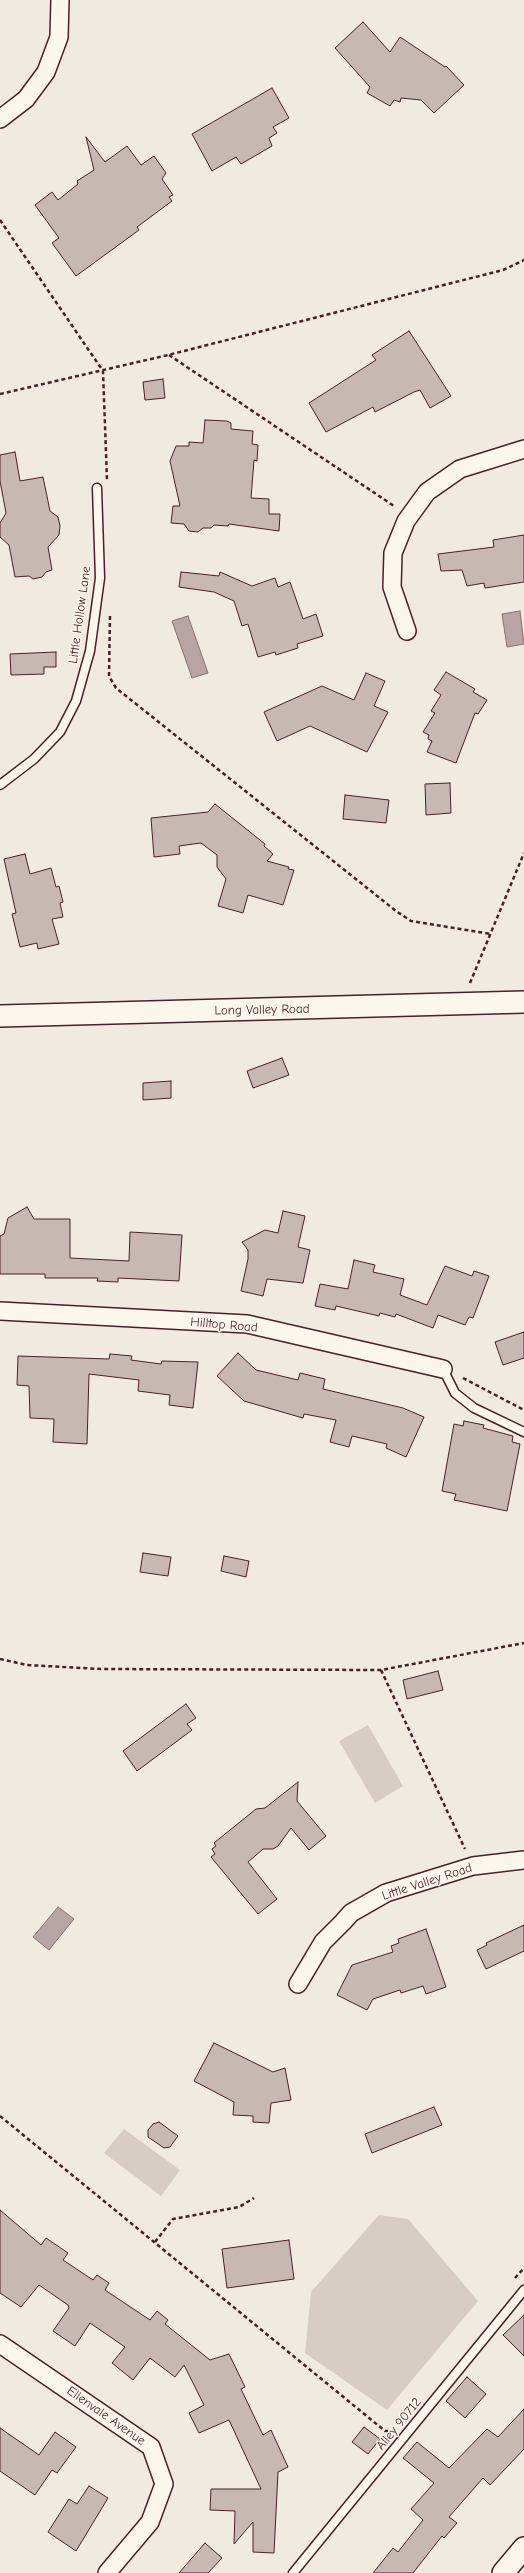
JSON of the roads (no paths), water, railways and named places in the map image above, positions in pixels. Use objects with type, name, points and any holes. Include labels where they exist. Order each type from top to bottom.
[{"type":"street","points":[[0,119],[26,100],[46,72],[59,37],[60,0]]},
{"type":"street","points":[[408,632],[392,587],[393,553],[406,520],[427,492],[460,469],[524,449]]},
{"type":"street","name":"Long Valley Road","points":[[0,1016],[524,1002]]},
{"type":"street","name":"Hilltop Road","points":[[0,1311],[247,1324],[443,1369]]},
{"type":"street","name":"Little Valley Road","points":[[298,1984],[323,1942],[351,1914],[386,1893],[473,1866],[524,1860]]},
{"type":"street","name":"Ellenvale Avenue","points":[[0,2344],[151,2447],[164,2484],[150,2522],[107,2573]]},
{"type":"street","points":[[503,2573],[524,2548]]},
{"type":"lane","name":"Little Hollow Lane","points":[[0,785],[34,759],[60,732],[76,701],[90,651],[100,578],[97,488]]},
{"type":"lane","points":[[443,1369],[455,1394],[474,1408],[524,1432]]},
{"type":"lane","name":"Alley 90712","points":[[293,2573],[524,2290]]}]
